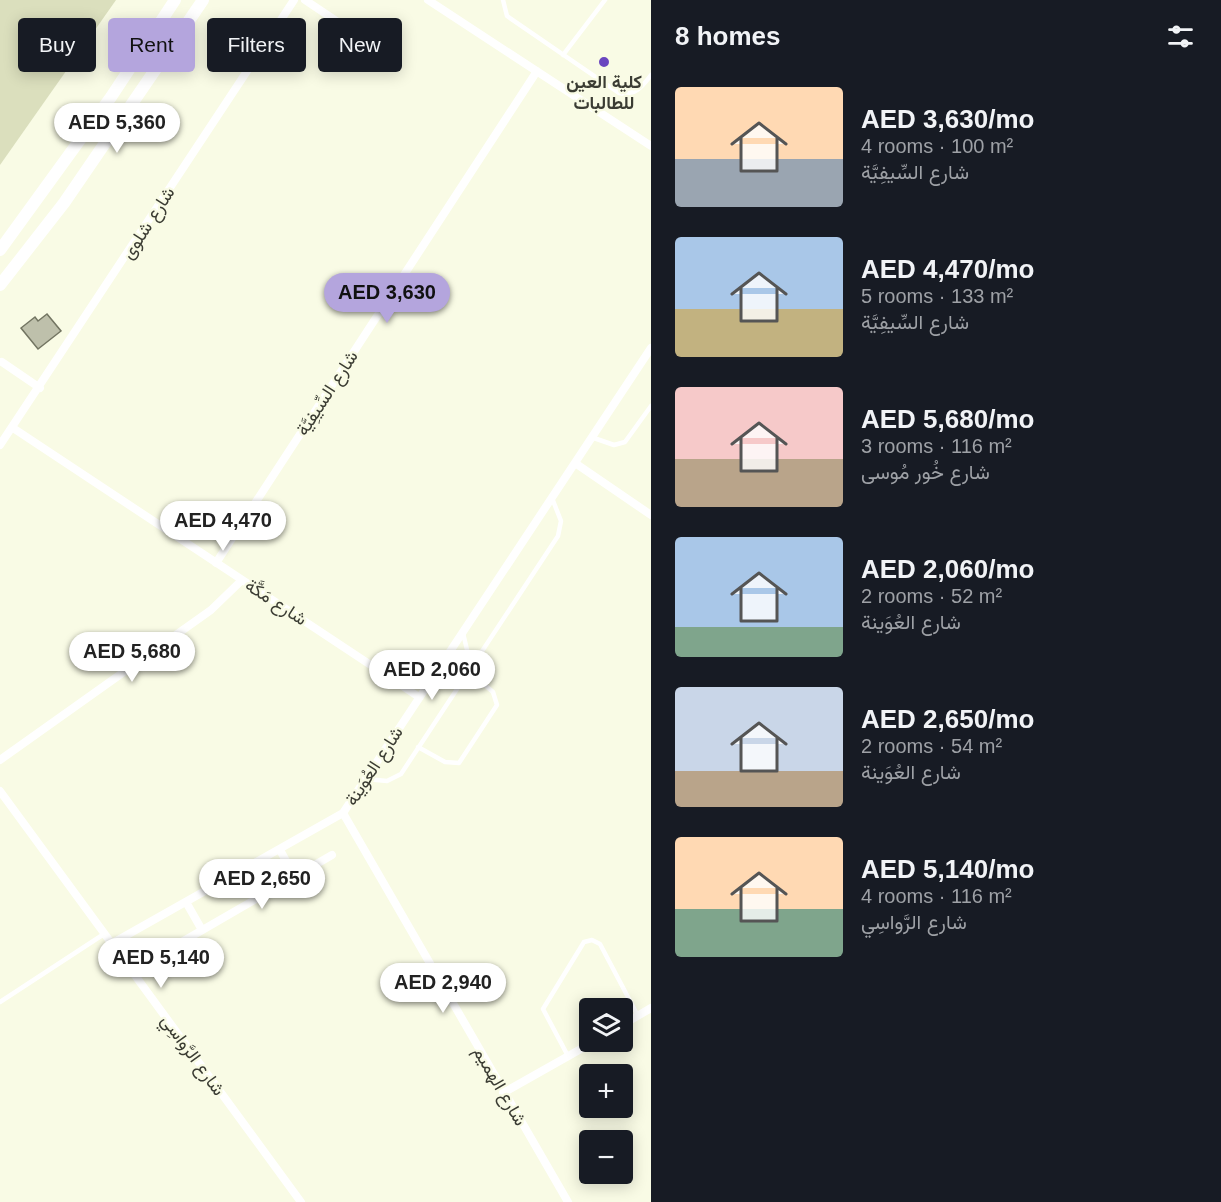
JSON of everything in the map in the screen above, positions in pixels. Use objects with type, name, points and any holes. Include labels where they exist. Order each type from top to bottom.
[{"type":"main road","points":[[0,250],[111,96],[175,0]]},
{"type":"main road","points":[[0,285],[64,203],[203,0]]},
{"type":"street","name":"شارع شلوى","points":[[0,445],[294,0]]},
{"type":"street","points":[[305,0],[332,18]]},
{"type":"street","points":[[428,0],[651,146]]},
{"type":"street","name":"شارع السِّيفِيَّة","points":[[216,563],[537,71]]},
{"type":"street","name":"شارع العُوَينة","points":[[111,945],[343,813],[462,630],[651,348]]},
{"type":"street","points":[[2,362],[40,387]]},
{"type":"street","name":"شارع مَكَّة","points":[[13,428],[419,697]]},
{"type":"street","points":[[575,463],[651,515]]},
{"type":"street","points":[[0,760],[206,614],[242,580]]},
{"type":"street","name":"شارع الرَّواسِي","points":[[0,791],[301,1202]]},
{"type":"street","name":"شارع الهميم","points":[[343,813],[568,1202]]},
{"type":"street","points":[[280,850],[295,877]]},
{"type":"street","points":[[180,943],[332,855]]},
{"type":"street","points":[[186,902],[202,930]]},
{"type":"street","points":[[633,1019],[651,1008]]},
{"type":"street","points":[[504,1093],[579,1050]]},
{"type":"lane","points":[[502,0],[507,16],[619,93],[633,93],[651,75]]},
{"type":"lane","points":[[563,55],[605,0]]},
{"type":"lane","points":[[591,437],[614,445],[624,442],[651,405]]},
{"type":"lane","points":[[366,779],[387,781],[397,778],[558,536],[561,521],[551,496]]},
{"type":"lane","points":[[418,747],[450,764],[462,761],[497,705],[493,692],[475,679],[470,668],[462,630]]},
{"type":"lane","points":[[0,1002],[104,934]]},
{"type":"lane","points":[[568,1056],[543,1009],[584,942],[592,940],[600,944],[638,1016]]},
{"type":"green space","points":[[0,0],[116,0],[96,28],[96,18],[18,18],[18,72],[65,72],[0,165]]},
{"type":"building","points":[[47,314],[61,331],[38,349],[21,328],[35,317],[38,321]]},
{"type":"place","name":"كلية العين للطالبات","points":[[604,62]]}]
